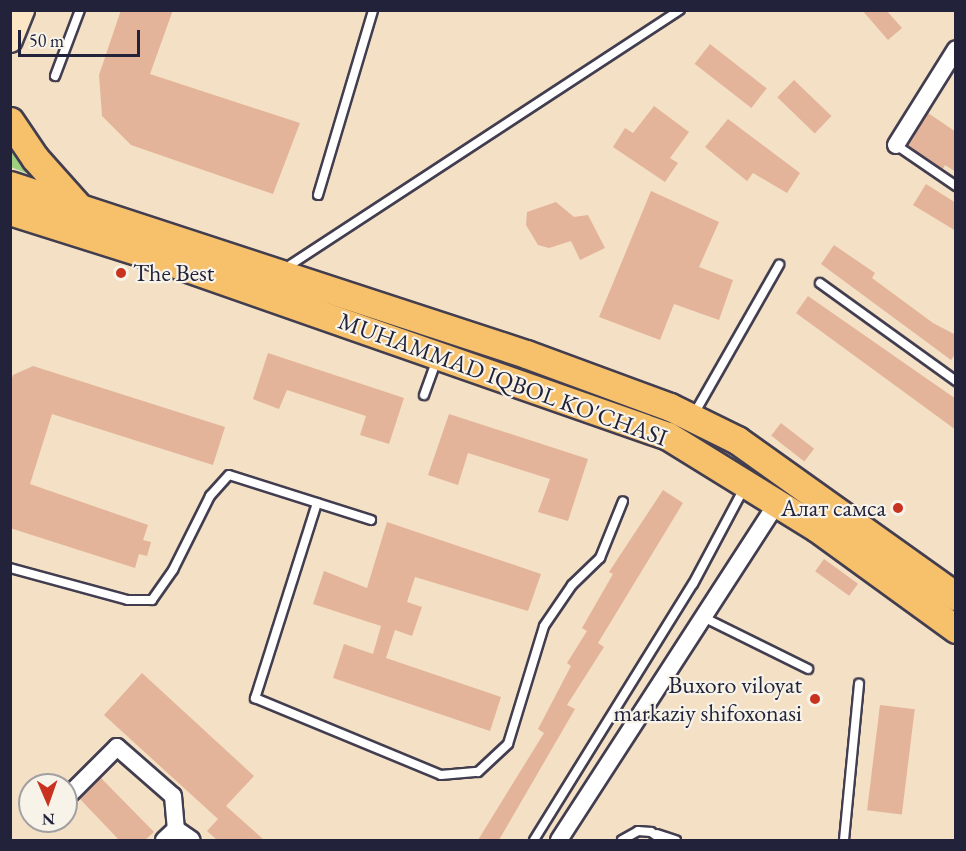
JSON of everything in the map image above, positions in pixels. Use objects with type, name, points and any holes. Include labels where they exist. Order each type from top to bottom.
[{"type":"main road","points":[[10,40],[22,10]]},
{"type":"main road","points":[[10,121],[34,158],[76,205]]},
{"type":"main road","name":"MUHAMMAD IQBOL KO'CHASI","points":[[10,185],[526,354],[692,417],[737,440],[956,596]]},
{"type":"main road","name":"MUHAMMAD IQBOL KO'CHASI","points":[[10,211],[439,354],[668,436],[777,503],[956,629]]},
{"type":"street","points":[[897,145],[956,49]]},
{"type":"street","points":[[559,840],[705,618],[777,503]]},
{"type":"street","points":[[78,786],[117,747],[173,796],[176,829]]},
{"type":"street","points":[[164,840],[176,829]]},
{"type":"street","points":[[176,829],[192,840]]},
{"type":"lane","points":[[55,75],[80,10]]},
{"type":"lane","points":[[318,195],[373,10]]},
{"type":"lane","points":[[279,272],[680,10]]},
{"type":"lane","points":[[897,145],[956,186]]},
{"type":"lane","points":[[692,417],[779,266]]},
{"type":"lane","points":[[820,283],[956,381]]},
{"type":"lane","points":[[424,395],[439,354]]},
{"type":"lane","points":[[10,568],[128,600],[152,600],[173,570],[210,496],[229,475],[371,520]]},
{"type":"lane","points":[[534,840],[693,584],[747,483]]},
{"type":"lane","points":[[317,503],[255,698],[441,775],[478,772],[508,744],[544,626],[572,585],[600,558],[623,501]]},
{"type":"lane","points":[[705,618],[808,669]]},
{"type":"lane","points":[[844,840],[859,684]]},
{"type":"lane","points":[[622,840],[638,831],[651,832],[676,840]]},
{"type":"lane","points":[[651,832],[662,840]]},
{"type":"green space","points":[[11,134],[43,180],[11,167]]},
{"type":"building","points":[[121,10],[173,10],[150,74],[300,123],[273,194],[131,145],[102,116],[99,75]]},
{"type":"building","points":[[862,10],[886,10],[902,28],[888,40]]},
{"type":"building","points":[[710,44],[767,88],[751,108],[695,64]]},
{"type":"building","points":[[794,80],[831,116],[815,133],[777,97]]},
{"type":"building","points":[[654,106],[689,132],[670,158],[678,163],[665,182],[613,147],[625,128],[633,133]]},
{"type":"building","points":[[928,113],[956,132],[956,172],[945,165],[943,169],[908,146]]},
{"type":"building","points":[[728,119],[800,173],[787,193],[753,173],[747,181],[705,147]]},
{"type":"building","points":[[926,184],[956,203],[956,231],[913,205]]},
{"type":"building","points":[[651,191],[719,222],[699,267],[733,280],[719,320],[674,304],[660,340],[599,317]]},
{"type":"building","points":[[556,202],[574,217],[588,215],[605,248],[580,260],[571,241],[549,248],[538,245],[526,225],[527,212]]},
{"type":"building","points":[[834,245],[875,273],[872,278],[933,323],[956,335],[956,353],[951,360],[821,264]]},
{"type":"building","points":[[808,296],[956,399],[956,430],[796,313]]},
{"type":"building","points":[[268,353],[404,398],[389,444],[360,435],[366,416],[287,390],[279,409],[253,399]]},
{"type":"building","points":[[33,366],[225,427],[213,465],[52,414],[30,484],[148,525],[143,540],[151,542],[147,556],[139,554],[135,568],[10,528],[10,385],[13,375]]},
{"type":"building","points":[[449,414],[588,459],[568,521],[538,512],[550,479],[468,453],[458,485],[428,475]]},
{"type":"building","points":[[781,423],[814,449],[804,461],[771,436]]},
{"type":"building","points":[[663,490],[683,503],[598,643],[604,647],[567,705],[575,709],[499,840],[478,840],[544,733],[538,729],[571,666],[567,663],[587,631],[582,628],[613,574],[609,572]]},
{"type":"building","points":[[387,522],[541,574],[528,611],[415,577],[407,602],[422,607],[412,636],[395,630],[386,658],[501,697],[490,731],[333,678],[344,644],[373,654],[381,626],[313,604],[324,571],[367,588]]},
{"type":"building","points":[[824,559],[858,584],[849,596],[815,571]]},
{"type":"building","points":[[142,673],[254,776],[226,806],[264,840],[217,840],[207,831],[218,819],[104,715]]},
{"type":"building","points":[[880,705],[915,709],[902,814],[867,810]]},
{"type":"building","points":[[101,778],[154,832],[145,840],[119,840],[80,799]]},
{"type":"place","name":"The Best","points":[[121,273]]},
{"type":"place","name":"Алат самса","points":[[898,508]]},
{"type":"place","name":"Buxoro viloyat markaziy shifoxonasi","points":[[815,699]]}]
